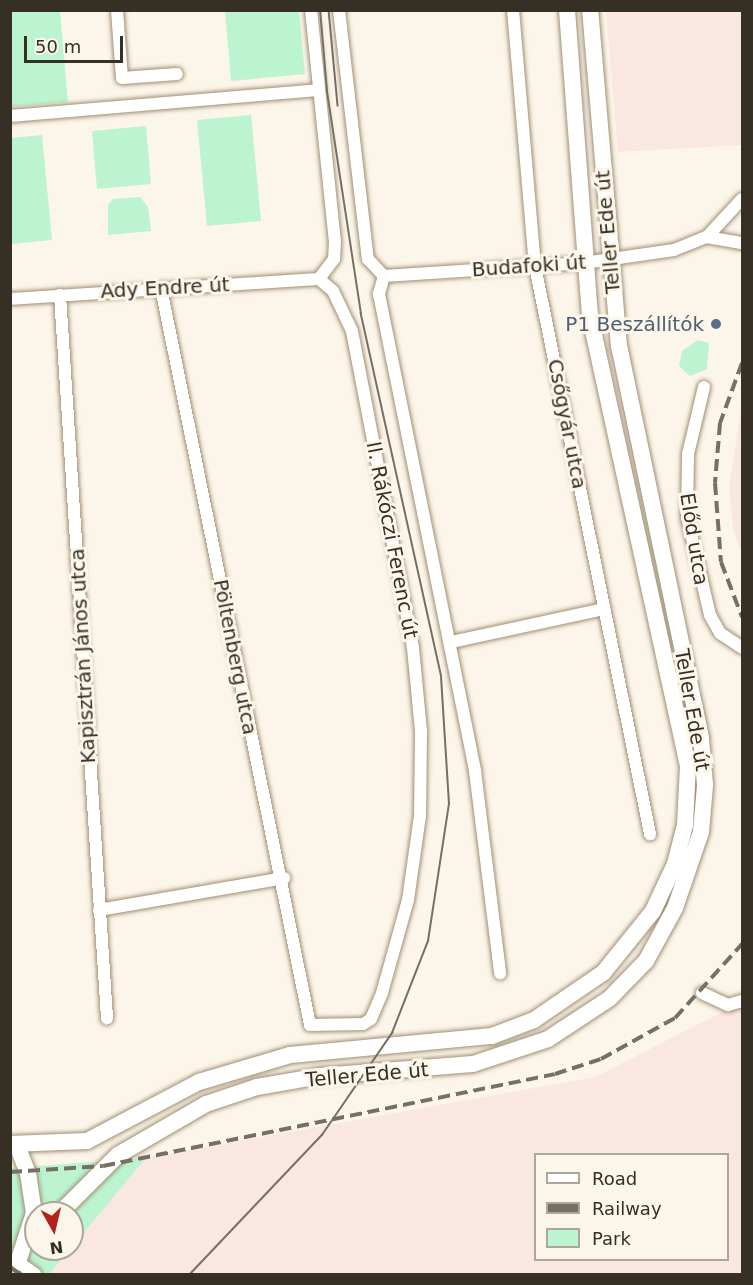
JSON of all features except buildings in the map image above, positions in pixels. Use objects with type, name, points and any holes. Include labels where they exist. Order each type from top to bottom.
[{"type":"main road","name":"Teller Ede út","points":[[14,1145],[87,1141],[217,1076],[290,1055],[492,1036],[534,1020],[603,973],[653,910],[675,864],[689,795],[685,742],[590,316],[584,263],[585,221],[567,10]]},
{"type":"main road","name":"Teller Ede út","points":[[72,1201],[118,1155],[206,1104],[257,1087],[310,1078],[442,1069],[507,1056],[579,1019],[609,999],[646,961],[691,870],[701,832],[705,784],[701,738],[620,347],[609,259],[590,10]]},
{"type":"main road","points":[[14,1145],[28,1173],[34,1213],[14,1267]]},
{"type":"main road","points":[[14,1267],[24,1255]]},
{"type":"street","points":[[117,10],[122,78],[177,74]]},
{"type":"street","points":[[311,10],[334,241],[334,259],[319,279]]},
{"type":"street","points":[[339,10],[368,259],[384,276]]},
{"type":"street","name":"Csőgyár utca","points":[[513,10],[535,266],[650,834]]},
{"type":"street","points":[[10,116],[318,90]]},
{"type":"street","points":[[707,237],[742,199]]},
{"type":"street","points":[[707,237],[742,243]]},
{"type":"street","name":"Budafoki út","points":[[384,276],[584,263],[674,250],[707,237]]},
{"type":"street","name":"II. Rákóczi Ferenc út","points":[[384,276],[379,294],[451,642],[475,771],[500,973]]},
{"type":"street","name":"II. Rákóczi Ferenc út","points":[[310,1025],[363,1024],[371,1019],[408,900],[423,776],[413,648],[352,331],[333,291],[319,279]]},
{"type":"street","name":"Ady Endre út","points":[[10,299],[319,279]]},
{"type":"street","name":"Pöltenberg utca","points":[[161,288],[284,878],[310,1025]]},
{"type":"street","name":"Kapisztrán János utca","points":[[60,295],[107,1018]]},
{"type":"street","name":"Előd utca","points":[[704,387],[688,454],[687,517],[710,615],[739,648]]},
{"type":"street","points":[[451,642],[604,609]]},
{"type":"street","points":[[99,910],[284,878]]},
{"type":"street","points":[[702,993],[728,1005],[742,1001]]},
{"type":"street","points":[[14,1267],[34,1275]]},
{"type":"shaded area","points":[[606,11],[742,11],[742,145],[618,152]]},
{"type":"shaded area","points":[[742,405],[742,554],[733,529],[729,487]]},
{"type":"shaded area","points":[[742,1002],[742,1274],[49,1274],[60,1261],[84,1261],[84,1232],[146,1158],[595,1077]]},
{"type":"green space","points":[[11,10],[60,11],[68,102],[11,107]]},
{"type":"green space","points":[[225,11],[299,11],[305,74],[231,81]]},
{"type":"green space","points":[[251,115],[261,221],[207,226],[197,120]]},
{"type":"green space","points":[[146,126],[151,184],[97,189],[92,131]]},
{"type":"green space","points":[[42,135],[52,240],[11,244],[11,138]]},
{"type":"green space","points":[[140,197],[148,207],[151,231],[108,235],[108,205],[113,199]]},
{"type":"green space","points":[[698,340],[709,343],[707,369],[690,376],[679,366],[682,351]]},
{"type":"green space","points":[[146,1158],[84,1233],[84,1201],[24,1201],[24,1261],[60,1261],[49,1274],[11,1274],[11,1168]]},
{"type":"tram line","points":[[190,1274],[322,1135],[392,1033],[428,941],[449,804],[441,676],[361,314],[327,91],[320,10]]},
{"type":"tram line","points":[[329,10],[338,106]]},
{"type":"railway","points":[[742,363],[720,423],[715,483],[721,562],[742,617]]},
{"type":"railway","points":[[10,1172],[103,1166],[555,1074],[601,1059],[675,1018],[742,944]]},
{"type":"railway","points":[[10,1267],[20,1274]]},
{"type":"place","name":"P1 Beszállítók","points":[[716,324]]}]
